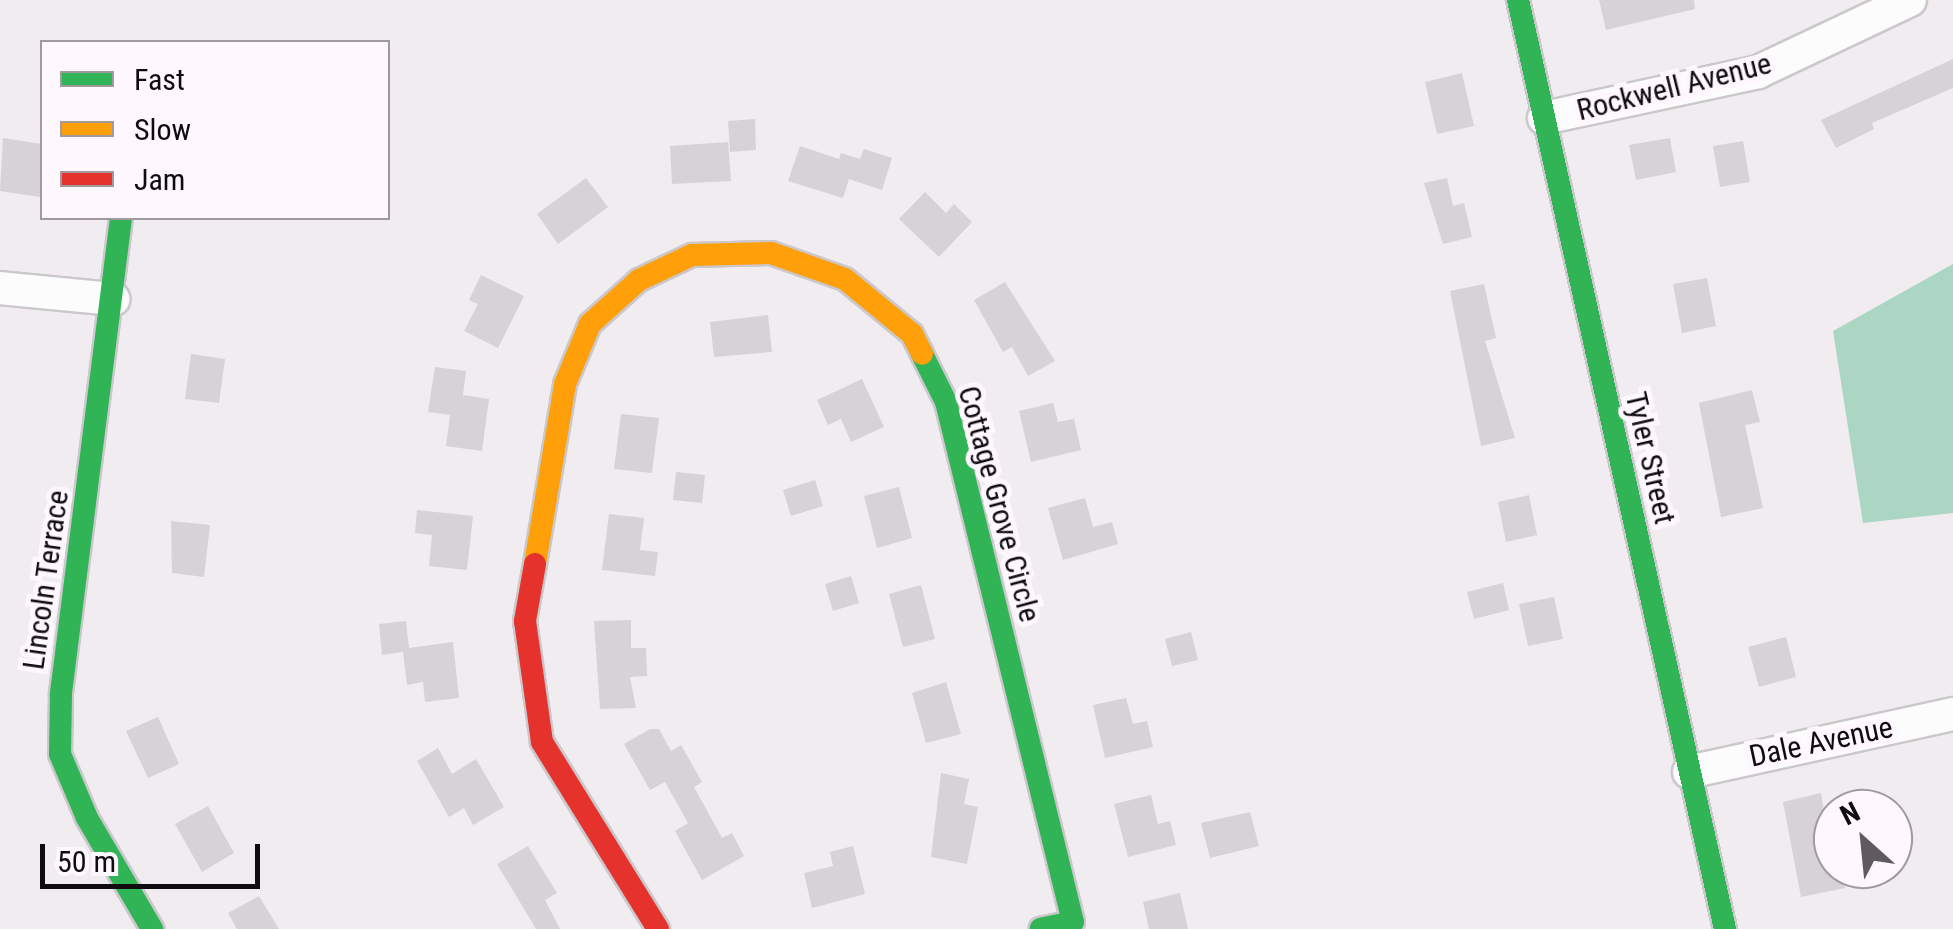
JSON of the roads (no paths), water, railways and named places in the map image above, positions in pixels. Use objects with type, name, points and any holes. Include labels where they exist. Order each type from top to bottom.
[{"type":"street","name":"Tyler Street","points":[[1518,0],[1725,929]]},
{"type":"street","name":"Rockwell Avenue","points":[[1544,118],[1758,72],[1910,0]]},
{"type":"street","name":"Lincoln Terrace","points":[[121,220],[61,695],[60,754],[87,818],[152,929]]},
{"type":"street","name":"Cottage Grove Circle","points":[[658,929],[542,742],[525,620],[565,384],[590,324],[640,280],[692,255],[752,254],[772,254],[845,279],[912,334],[946,402],[1074,926],[1041,929]]},
{"type":"street","points":[[0,288],[113,299]]},
{"type":"street","name":"Dale Avenue","points":[[1689,772],[1953,714]]}]
